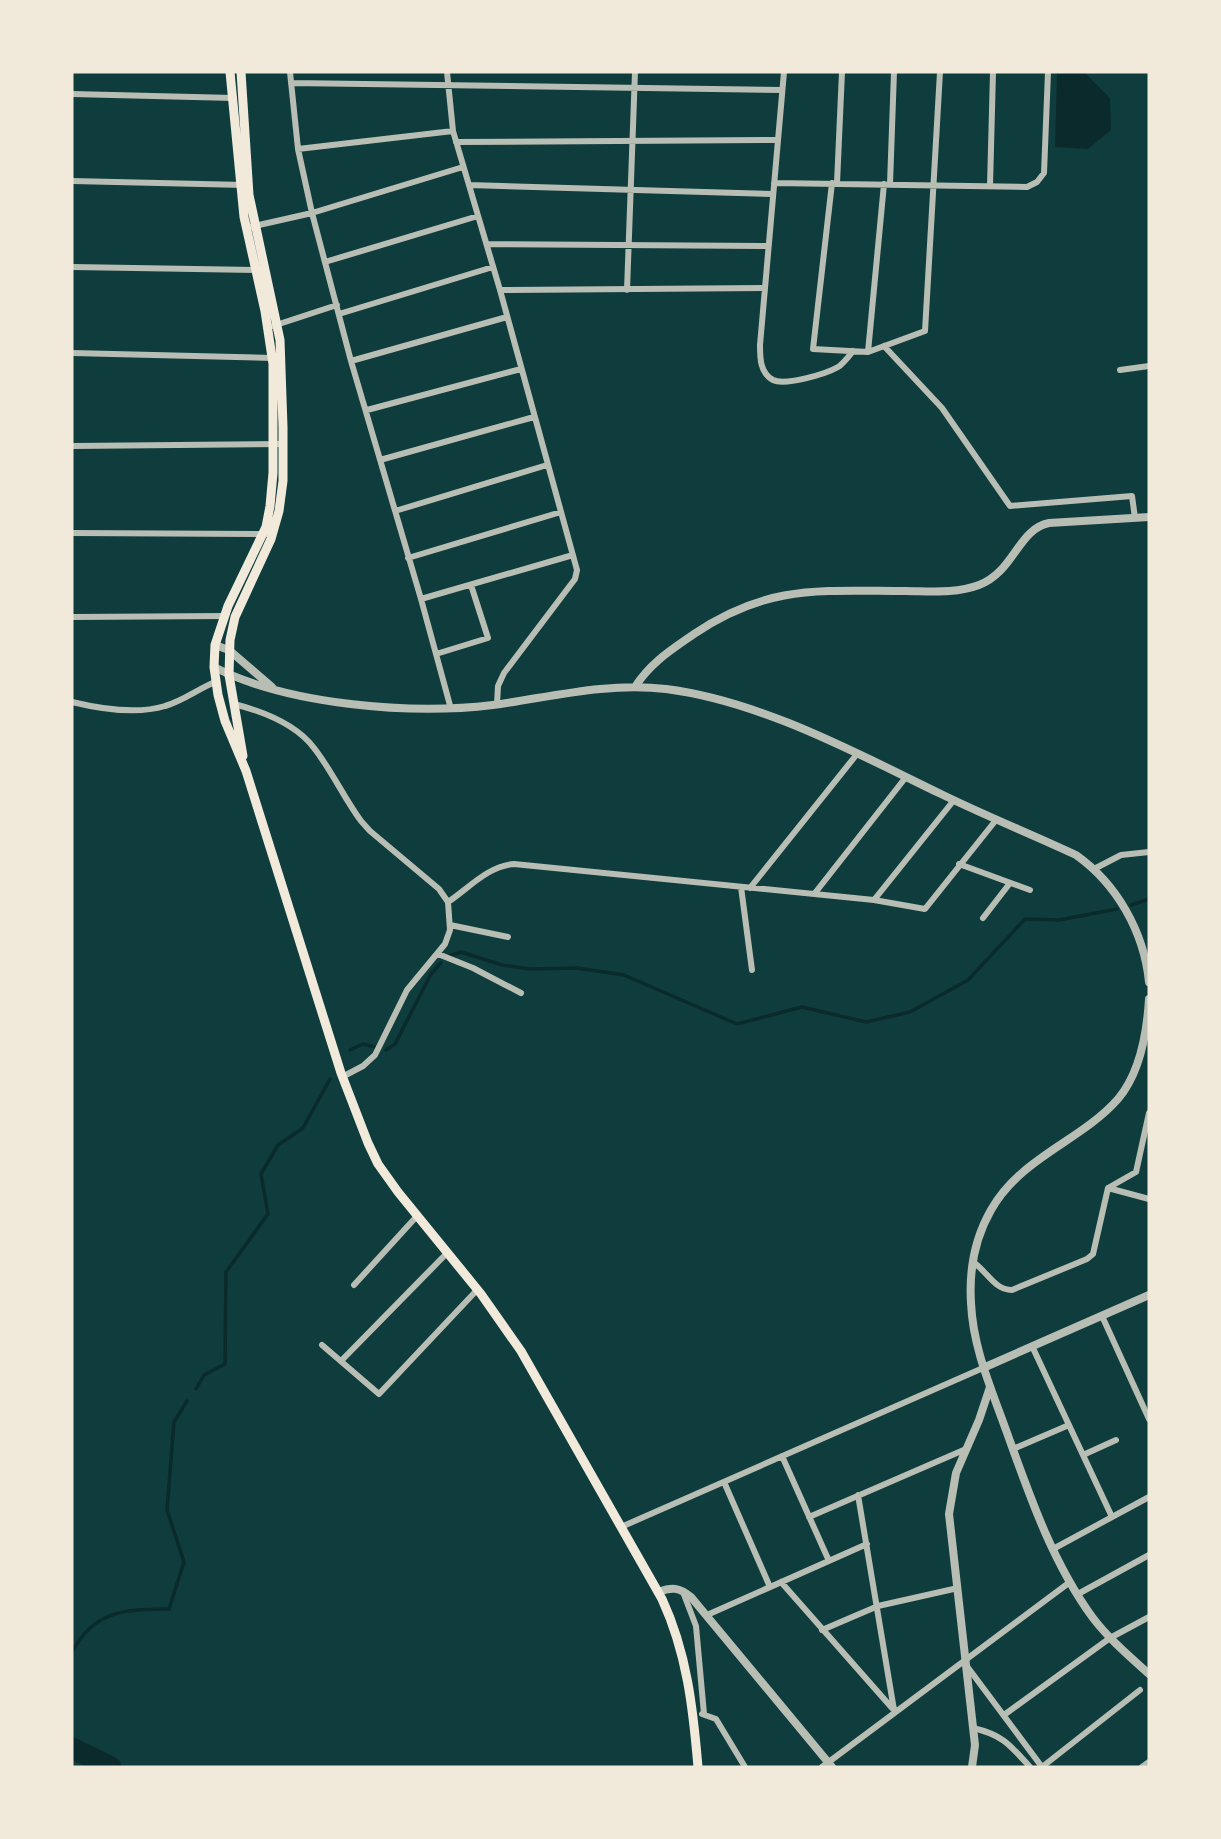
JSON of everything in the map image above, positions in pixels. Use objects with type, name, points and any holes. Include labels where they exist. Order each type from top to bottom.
[{"type":"main road","points":[[230,72],[250,228],[277,358],[278,444],[282,496],[235,617],[229,650],[229,675],[246,771]]},
{"type":"main road","points":[[242,72],[244,185]]},
{"type":"main road","points":[[268,534],[224,616],[215,645],[215,682],[225,721],[246,771],[342,1077],[378,1164],[477,1290],[521,1351],[658,1592],[670,1616],[687,1673],[698,1767]]},
{"type":"street","points":[[290,72],[298,149],[312,213],[351,361],[451,709]]},
{"type":"street","points":[[447,72],[453,131],[577,570],[575,579],[504,673],[498,686],[496,704]]},
{"type":"street","points":[[627,290],[635,72]]},
{"type":"street","points":[[784,72],[760,345],[761,363],[766,374],[775,381],[791,382],[838,367],[853,351]]},
{"type":"street","points":[[842,72],[834,183],[813,349],[867,352],[925,331],[940,72]]},
{"type":"street","points":[[867,352],[887,184],[894,72]]},
{"type":"street","points":[[990,186],[993,72]]},
{"type":"street","points":[[774,183],[1027,187],[1044,173],[1048,72]]},
{"type":"street","points":[[291,83],[782,90]]},
{"type":"street","points":[[72,94],[244,98]]},
{"type":"street","points":[[298,149],[453,131]]},
{"type":"street","points":[[456,142],[778,140]]},
{"type":"street","points":[[250,228],[312,213],[463,167]]},
{"type":"street","points":[[72,181],[244,185]]},
{"type":"street","points":[[469,185],[773,194]]},
{"type":"street","points":[[325,262],[478,216]]},
{"type":"street","points":[[487,244],[768,246]]},
{"type":"street","points":[[72,267],[260,270]]},
{"type":"street","points":[[339,314],[493,267]]},
{"type":"street","points":[[500,290],[765,288]]},
{"type":"street","points":[[272,326],[337,305]]},
{"type":"street","points":[[351,361],[507,317]]},
{"type":"street","points":[[884,346],[942,408],[1010,506],[1132,496],[1135,518]]},
{"type":"street","points":[[72,353],[277,358]]},
{"type":"street","points":[[1120,370],[1149,366]]},
{"type":"street","points":[[367,410],[521,369]]},
{"type":"street","points":[[380,460],[534,417]]},
{"type":"street","points":[[72,446],[278,444]]},
{"type":"street","points":[[394,511],[547,465]]},
{"type":"street","points":[[408,558],[561,512]]},
{"type":"street","points":[[635,687],[656,660],[712,621],[750,603],[804,591],[939,592],[966,589],[996,576],[1010,562],[1026,537],[1039,526],[1049,523],[1149,517]]},
{"type":"street","points":[[72,533],[268,534]]},
{"type":"street","points":[[421,599],[573,555]]},
{"type":"street","points":[[436,654],[488,638],[471,584]]},
{"type":"street","points":[[72,617],[224,616]]},
{"type":"street","points":[[215,645],[229,650],[278,691]]},
{"type":"street","points":[[214,667],[229,675],[278,691],[378,706],[451,709],[566,692],[635,687],[681,691],[723,701],[780,721],[857,754],[1076,855],[1110,885],[1122,903],[1142,949],[1149,982]]},
{"type":"street","points":[[72,702],[128,711],[150,710],[167,706],[215,682]]},
{"type":"street","points":[[234,704],[264,713],[310,743],[361,821],[439,889],[448,902],[450,925],[445,944],[407,990],[375,1055],[363,1066],[342,1077]]},
{"type":"street","points":[[750,888],[857,754]]},
{"type":"street","points":[[815,893],[906,777]]},
{"type":"street","points":[[874,900],[954,800]]},
{"type":"street","points":[[448,902],[489,871],[502,865],[514,864],[815,893],[925,909],[996,820]]},
{"type":"street","points":[[1094,869],[1121,855],[1149,852]]},
{"type":"street","points":[[959,864],[1030,890]]},
{"type":"street","points":[[983,918],[1010,883]]},
{"type":"street","points":[[741,887],[752,970]]},
{"type":"street","points":[[450,925],[508,937]]},
{"type":"street","points":[[438,954],[522,993]]},
{"type":"street","points":[[1149,999],[1145,1051],[1117,1099],[1102,1114],[1048,1151],[1016,1179],[991,1210],[978,1239],[971,1293],[973,1321],[983,1368],[1052,1549],[1070,1582],[1110,1638],[1149,1674]]},
{"type":"street","points":[[973,1262],[997,1285],[1012,1290],[1087,1259],[1093,1254],[1108,1188],[1136,1172],[1149,1113]]},
{"type":"street","points":[[1108,1188],[1149,1199]]},
{"type":"street","points":[[354,1285],[417,1216]]},
{"type":"street","points":[[341,1361],[447,1253]]},
{"type":"street","points":[[321,1345],[379,1394],[477,1290]]},
{"type":"street","points":[[621,1527],[1149,1295]]},
{"type":"street","points":[[1102,1315],[1149,1419]]},
{"type":"street","points":[[1032,1346],[1112,1517]]},
{"type":"street","points":[[972,1767],[975,1754],[973,1728],[949,1506],[956,1472],[990,1387]]},
{"type":"street","points":[[1013,1449],[1069,1425]]},
{"type":"street","points":[[1083,1455],[1116,1440]]},
{"type":"street","points":[[809,1517],[966,1449]]},
{"type":"street","points":[[782,1456],[829,1561]]},
{"type":"street","points":[[724,1482],[769,1587]]},
{"type":"street","points":[[858,1496],[895,1711]]},
{"type":"street","points":[[1052,1549],[1149,1497]]},
{"type":"street","points":[[707,1615],[867,1544]]},
{"type":"street","points":[[1078,1594],[1149,1555]]},
{"type":"street","points":[[658,1592],[668,1589],[682,1590],[707,1615],[828,1766],[895,1711],[1070,1582]]},
{"type":"street","points":[[780,1583],[895,1711]]},
{"type":"street","points":[[822,1630],[877,1606],[958,1588]]},
{"type":"street","points":[[682,1590],[696,1626],[704,1714]]},
{"type":"street","points":[[1004,1715],[1110,1638],[1149,1617]]},
{"type":"street","points":[[965,1662],[1042,1767],[1140,1690]]},
{"type":"street","points":[[693,1715],[711,1715],[721,1725],[745,1767]]},
{"type":"street","points":[[973,1728],[994,1733],[1006,1740],[1030,1767]]},
{"type":"street","points":[[1142,1767],[1149,1762]]},
{"type":"water","points":[[1057,72],[1084,72],[1110,98],[1111,130],[1088,149],[1055,147]]},
{"type":"waterway","points":[[1131,905],[1149,899]]},
{"type":"waterway","points":[[449,956],[461,952],[502,965],[530,969],[577,968],[624,975],[737,1024],[802,1007],[866,1022],[910,1012],[968,980],[1025,919],[1059,920],[1117,909]]},
{"type":"waterway","points":[[386,1050],[395,1044],[431,974],[441,963]]},
{"type":"waterway","points":[[350,1050],[363,1044],[375,1047]]},
{"type":"waterway","points":[[196,1389],[204,1375],[225,1364],[226,1272],[268,1214],[261,1174],[278,1145],[303,1128],[330,1079]]},
{"type":"waterway","points":[[72,1652],[81,1638],[101,1620],[125,1612],[169,1609],[184,1562],[167,1510],[174,1422],[187,1401]]},
{"type":"waterway","points":[[72,1748],[111,1767]]}]
